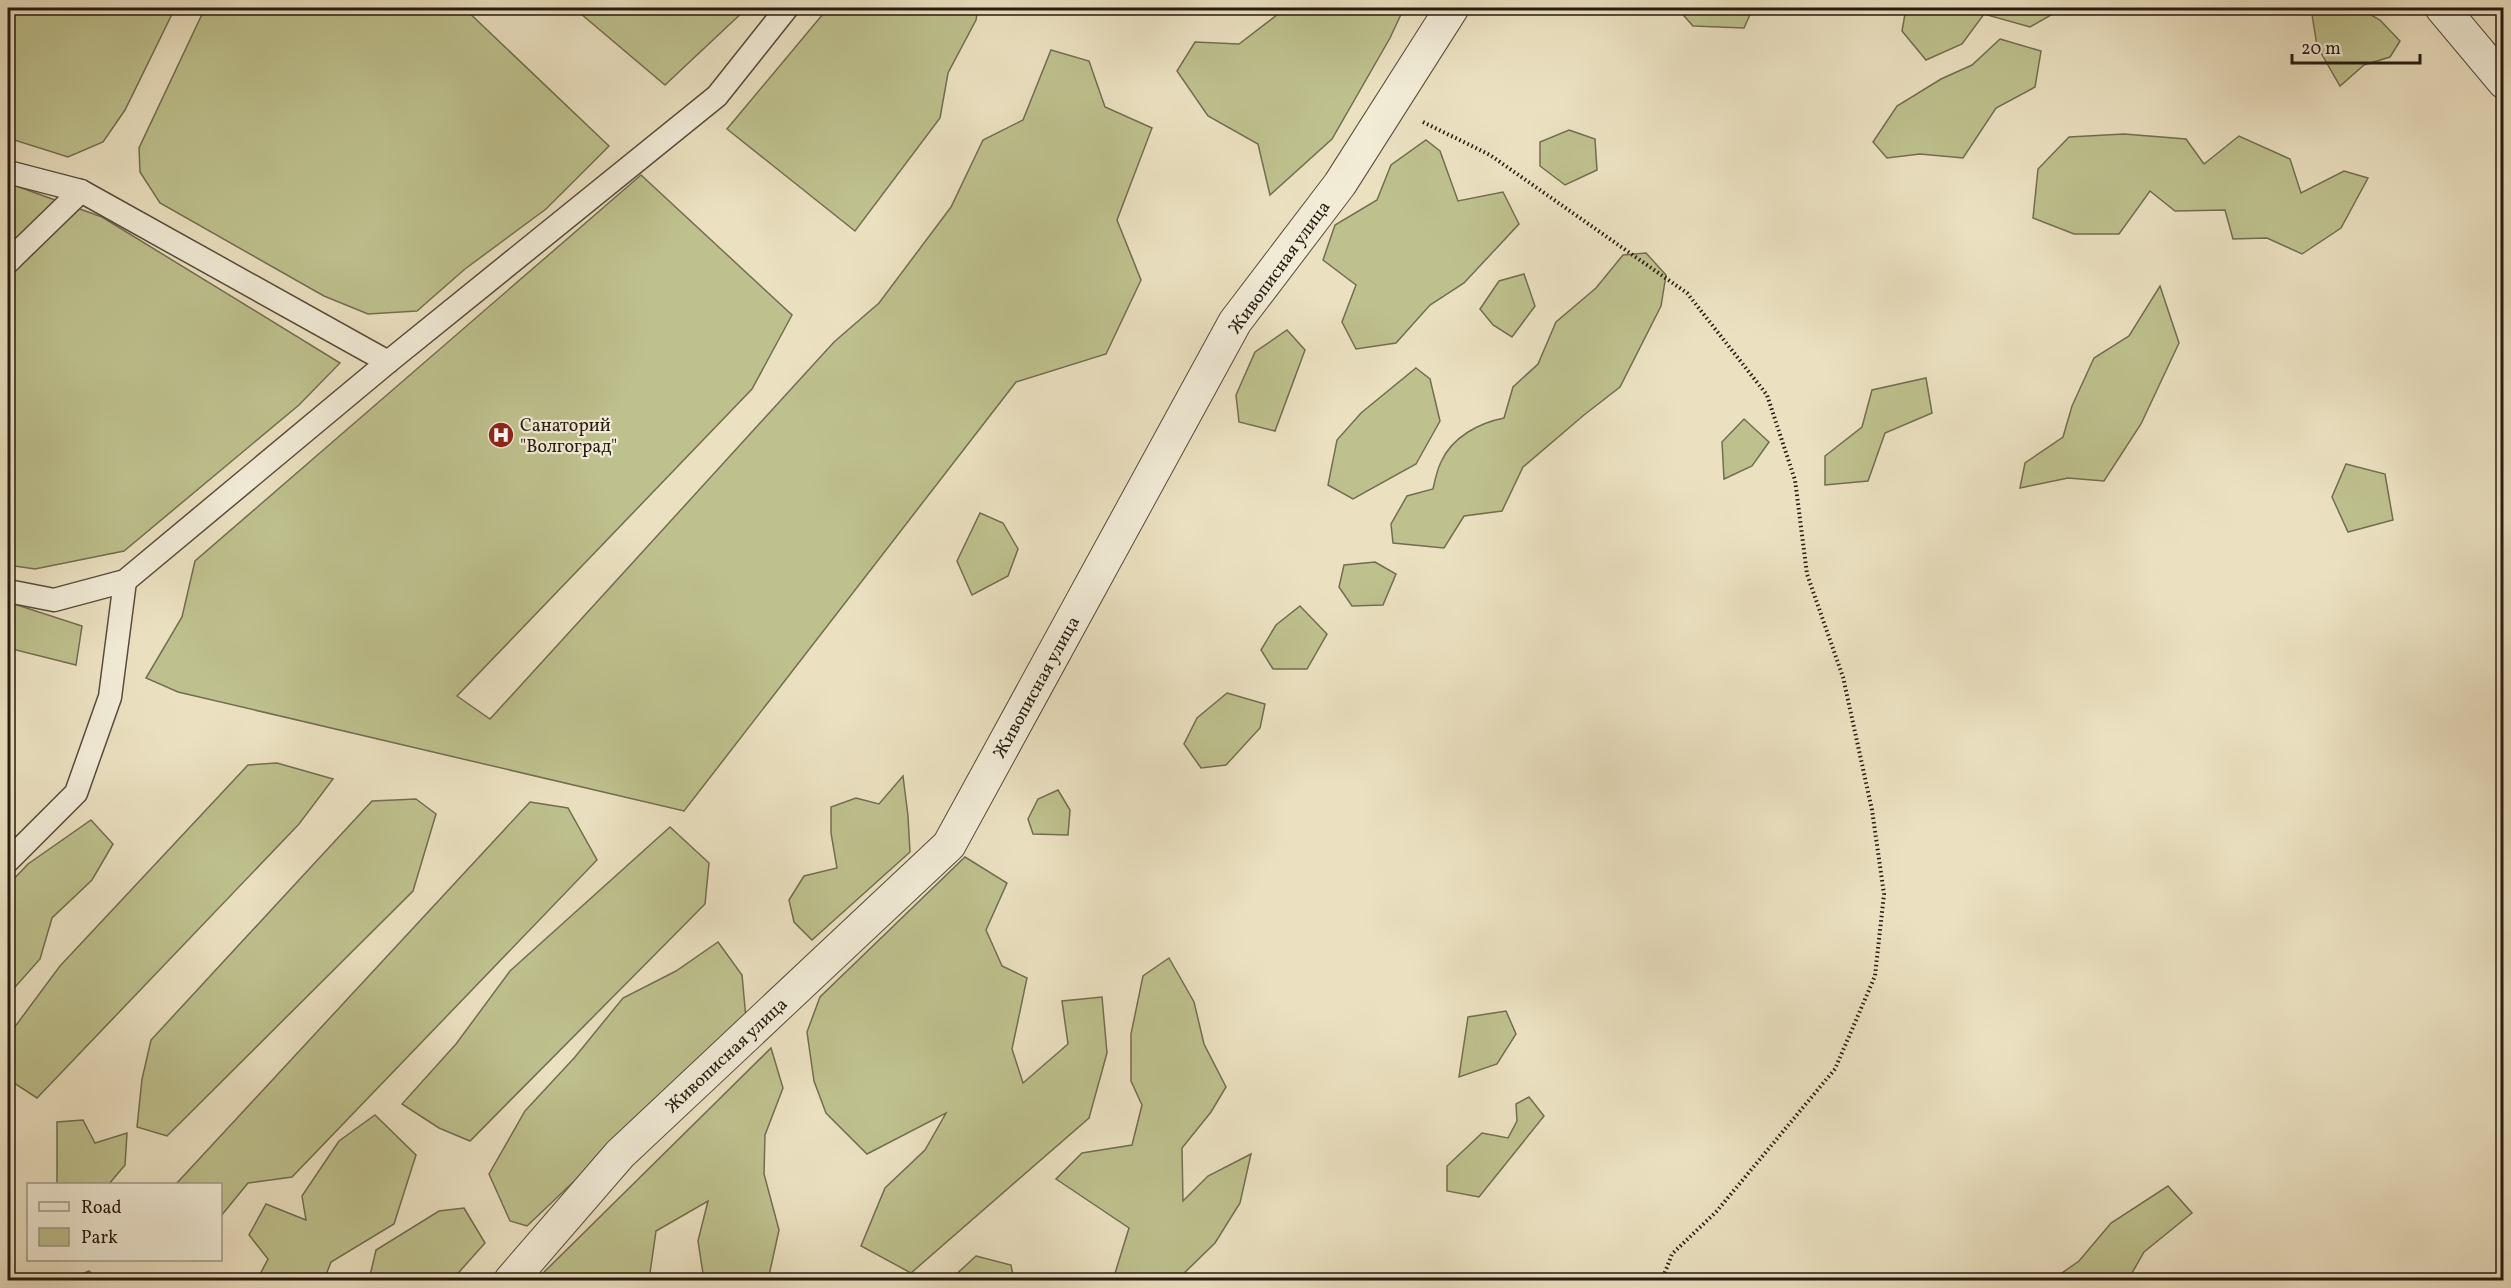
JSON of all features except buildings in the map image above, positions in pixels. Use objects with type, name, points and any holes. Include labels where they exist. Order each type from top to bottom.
[{"type":"street","name":"Живописная улица","points":[[511,1281],[621,1154],[949,845],[1235,322],[1341,184],[1452,8]]},
{"type":"street","points":[[2442,8],[2504,82]]},
{"type":"lane","points":[[8,591],[54,600],[125,581],[388,362],[717,96],[787,8]]},
{"type":"lane","points":[[8,172],[81,191],[388,362]]},
{"type":"lane","points":[[8,262],[81,191]]},
{"type":"lane","points":[[8,861],[76,793],[110,697],[125,581]]},
{"type":"path","points":[[1390,105],[1490,154],[1687,293],[1767,394],[1795,480],[1806,574],[1843,677],[1872,810],[1884,894],[1875,976],[1835,1069],[1716,1212],[1672,1254],[1662,1281]]},
{"type":"green space","points":[[8,8],[175,8],[125,110],[103,142],[68,157],[8,138]]},
{"type":"green space","points":[[205,8],[464,8],[609,146],[546,209],[465,269],[417,311],[368,314],[324,296],[160,203],[140,172],[139,148]]},
{"type":"green space","points":[[574,8],[747,8],[665,85]]},
{"type":"green space","points":[[828,8],[978,8],[976,20],[948,73],[940,118],[855,231],[727,129]]},
{"type":"green space","points":[[1286,8],[1404,8],[1390,38],[1332,139],[1270,195],[1258,144],[1208,116],[1177,71],[1195,42],[1239,44]]},
{"type":"green space","points":[[1677,8],[1753,8],[1744,28],[1693,26]]},
{"type":"green space","points":[[1906,8],[2059,8],[2058,11],[2030,27],[1984,14],[1962,44],[1926,60],[1902,31]]},
{"type":"green space","points":[[2311,8],[2359,8],[2380,20],[2400,41],[2390,57],[2364,65],[2340,86],[2317,46]]},
{"type":"green space","points":[[2000,39],[2041,51],[2035,87],[1996,108],[1963,158],[1920,154],[1887,158],[1873,142],[1897,106],[1941,79],[1972,65]]},
{"type":"green space","points":[[1051,50],[1089,61],[1105,107],[1152,128],[1117,220],[1141,280],[1106,354],[1016,382],[684,811],[178,692],[146,678],[182,617],[195,561],[641,175],[792,315],[752,389],[457,696],[490,719],[834,342],[879,303],[951,207],[983,140],[1023,120]]},
{"type":"green space","points":[[1569,130],[1595,139],[1597,170],[1565,185],[1540,166],[1540,142]]},
{"type":"green space","points":[[2124,134],[2186,139],[2204,164],[2239,136],[2290,159],[2301,193],[2344,171],[2368,178],[2341,228],[2302,254],[2267,238],[2233,239],[2225,210],[2175,211],[2150,191],[2119,234],[2074,234],[2033,218],[2038,169],[2069,137]]},
{"type":"green space","points":[[1426,140],[1440,151],[1458,201],[1503,192],[1519,224],[1464,283],[1430,305],[1396,343],[1356,349],[1342,322],[1356,285],[1323,260],[1335,225],[1377,200],[1391,165]]},
{"type":"green space","points":[[8,183],[102,217],[340,363],[299,405],[124,551],[35,569],[8,565]]},
{"type":"green space","points":[[1646,253],[1666,275],[1661,306],[1620,387],[1523,467],[1502,511],[1464,516],[1444,548],[1393,543],[1391,524],[1407,496],[1433,489],[1441,462],[1459,438],[1485,423],[1504,418],[1513,387],[1538,364],[1556,322],[1596,288],[1623,255]]},
{"type":"green space","points":[[1524,274],[1535,306],[1512,337],[1493,325],[1480,309],[1499,281]]},
{"type":"green space","points":[[2160,286],[2179,343],[2141,424],[2104,481],[2068,478],[2020,488],[2025,463],[2063,437],[2072,406],[2094,358],[2129,336]]},
{"type":"green space","points":[[1287,330],[1305,350],[1275,431],[1239,422],[1236,395],[1255,352]]},
{"type":"green space","points":[[1416,368],[1430,379],[1440,421],[1416,464],[1353,499],[1328,485],[1337,440],[1361,413]]},
{"type":"green space","points":[[1926,378],[1932,413],[1885,433],[1868,481],[1825,485],[1825,456],[1862,427],[1872,390]]},
{"type":"green space","points":[[1744,419],[1769,442],[1752,466],[1724,479],[1722,442]]},
{"type":"green space","points":[[2346,464],[2385,474],[2393,520],[2348,532],[2332,497]]},
{"type":"green space","points":[[980,513],[1003,523],[1018,549],[1008,576],[972,595],[957,561]]},
{"type":"green space","points":[[1375,562],[1396,574],[1383,605],[1352,606],[1339,587],[1344,565]]},
{"type":"green space","points":[[8,602],[82,626],[76,665],[8,648]]},
{"type":"green space","points":[[1300,606],[1327,634],[1307,669],[1273,669],[1261,650],[1276,625]]},
{"type":"green space","points":[[1227,693],[1265,704],[1260,728],[1226,765],[1201,768],[1184,744],[1197,718]]},
{"type":"green space","points":[[277,763],[333,779],[299,824],[37,1098],[11,1081],[8,1036],[60,966],[248,765]]},
{"type":"green space","points":[[903,776],[910,852],[812,940],[794,922],[789,900],[804,876],[837,868],[831,833],[831,807],[856,798],[879,804]]},
{"type":"green space","points":[[1058,790],[1070,810],[1068,835],[1033,834],[1028,819],[1038,799]]},
{"type":"green space","points":[[416,799],[436,814],[413,891],[167,1136],[137,1127],[142,1079],[151,1040],[372,801]]},
{"type":"green space","points":[[530,802],[568,808],[597,860],[292,1177],[248,1183],[222,1215],[222,1183],[177,1183]]},
{"type":"green space","points":[[91,820],[113,844],[92,880],[52,918],[40,959],[8,995],[8,885],[28,864]]},
{"type":"green space","points":[[670,827],[709,863],[705,904],[470,1141],[439,1128],[402,1104],[456,1044],[510,971]]},
{"type":"green space","points":[[965,857],[1007,883],[986,930],[1002,966],[1027,978],[1012,1049],[1023,1083],[1068,1044],[1062,1001],[1102,997],[1107,1053],[1089,1118],[911,1273],[861,1246],[885,1188],[925,1150],[946,1113],[867,1154],[826,1113],[814,1081],[807,1032],[820,997]]},
{"type":"green space","points":[[718,942],[742,975],[746,1018],[527,1226],[510,1221],[489,1174],[525,1111],[575,1057],[623,998],[676,971]]},
{"type":"green space","points":[[1169,958],[1194,1002],[1204,1044],[1226,1087],[1211,1112],[1182,1148],[1183,1201],[1208,1176],[1251,1154],[1240,1203],[1215,1243],[1177,1280],[1113,1280],[1129,1228],[1056,1179],[1082,1153],[1132,1145],[1142,1105],[1131,1081],[1131,1034],[1143,976]]},
{"type":"green space","points":[[1506,1011],[1516,1034],[1497,1064],[1459,1077],[1468,1017]]},
{"type":"green space","points":[[771,1048],[783,1088],[765,1135],[764,1174],[779,1230],[768,1280],[704,1280],[698,1241],[708,1201],[656,1231],[649,1280],[536,1280]]},
{"type":"green space","points":[[1529,1097],[1544,1116],[1479,1197],[1447,1191],[1447,1166],[1482,1133],[1508,1138],[1517,1121],[1516,1104]]},
{"type":"green space","points":[[375,1115],[416,1155],[394,1224],[331,1262],[324,1280],[257,1280],[268,1259],[249,1235],[266,1204],[306,1220],[302,1196],[339,1141]]},
{"type":"green space","points":[[83,1120],[95,1143],[127,1133],[125,1165],[110,1183],[57,1183],[57,1122]]},
{"type":"green space","points":[[2168,1186],[2192,1213],[2144,1252],[2128,1280],[2052,1280],[2079,1261],[2111,1223]]},
{"type":"green space","points":[[464,1208],[485,1243],[452,1280],[369,1280],[376,1250],[439,1211]]},
{"type":"green space","points":[[976,1256],[1011,1265],[1014,1280],[950,1280]]},
{"type":"green space","points":[[89,1271],[99,1280],[69,1280]]},
{"type":"place","name":"Санаторий \"Волгоград\"","points":[[501,435]]}]
